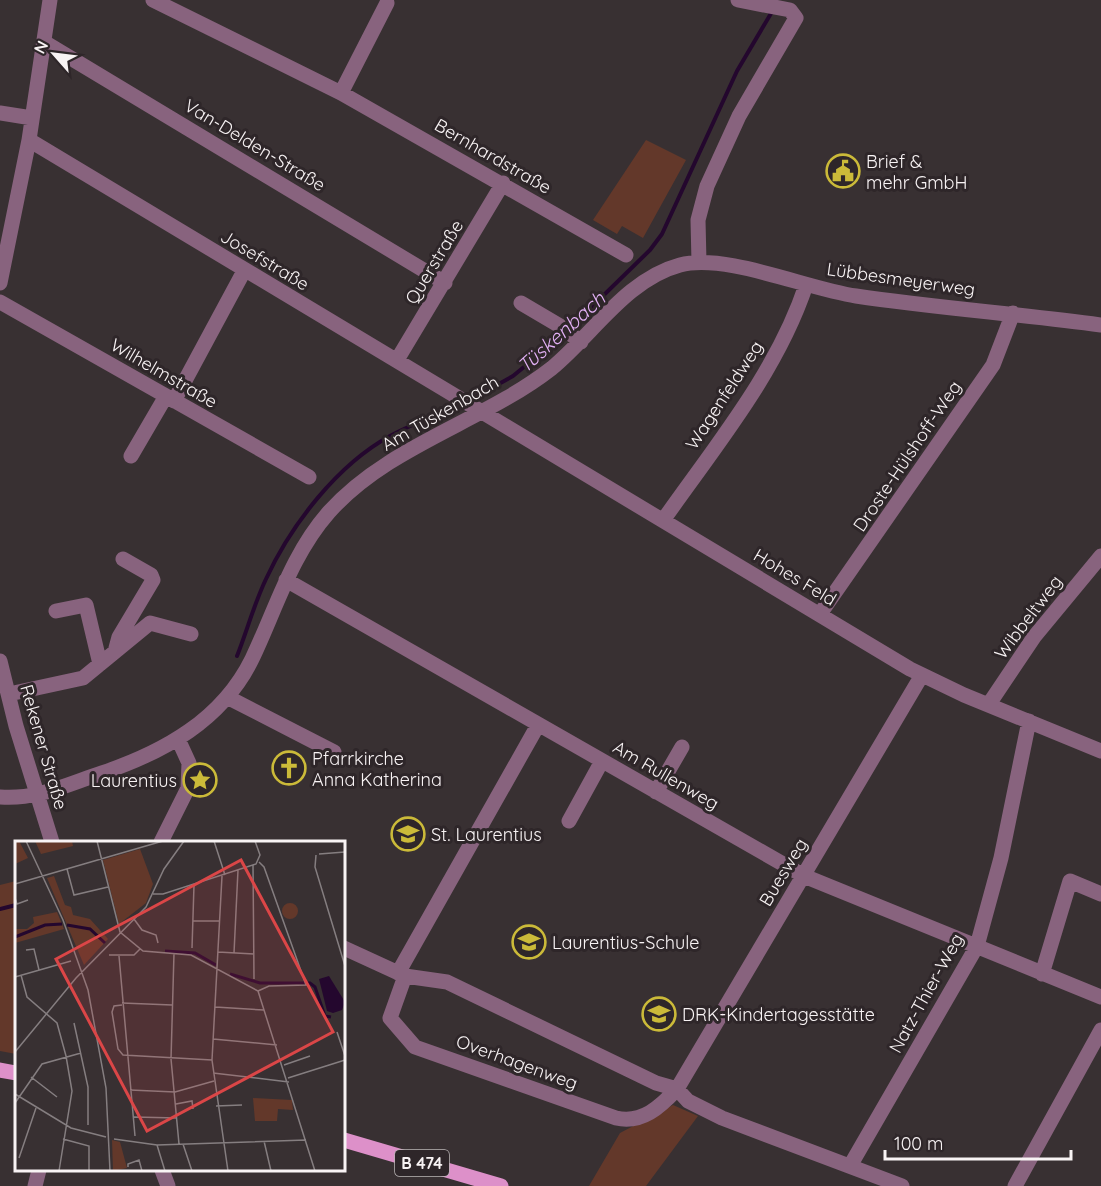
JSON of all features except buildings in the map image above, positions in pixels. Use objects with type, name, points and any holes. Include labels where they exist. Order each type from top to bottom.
[{"type":"main road","points":[[0,1070],[15,1073]]},
{"type":"main road","name":"B 474","points":[[345,1140],[501,1186]]},
{"type":"street","points":[[0,283],[29,140],[50,0]]},
{"type":"street","name":"Bernhardstraße","points":[[153,0],[341,93],[626,255]]},
{"type":"street","points":[[699,262],[698,220],[704,192],[739,116],[795,22],[793,12],[738,0]]},
{"type":"street","points":[[341,93],[387,3]]},
{"type":"street","name":"Van-Delden-Straße","points":[[44,42],[445,283]]},
{"type":"street","points":[[0,113],[32,118]]},
{"type":"street","name":"Josefstraße","points":[[29,140],[244,271],[480,409]]},
{"type":"street","name":"Querstraße","points":[[397,360],[445,283],[502,183]]},
{"type":"street","name":"Lübbesmeyerweg","points":[[699,262],[717,262],[854,296],[1101,325]]},
{"type":"street","name":"Am Tüskenbach","points":[[0,797],[37,796],[130,764],[177,740],[206,719],[227,697],[251,660],[286,579],[309,538],[339,502],[372,475],[480,409],[535,380],[577,339],[649,278],[679,265],[699,262]]},
{"type":"street","points":[[131,456],[170,398],[244,271]]},
{"type":"street","name":"Wagenfeldweg","points":[[664,519],[765,375],[798,309],[806,285]]},
{"type":"street","name":"Wilhelmstraße","points":[[0,302],[309,477]]},
{"type":"street","points":[[521,303],[577,339]]},
{"type":"street","name":"Droste-Hülshoff-Weg","points":[[820,614],[993,365],[1013,313]]},
{"type":"street","name":"Hohes Feld","points":[[480,409],[922,675],[1101,751]]},
{"type":"street","name":"Wibbeltweg","points":[[989,705],[1034,637],[1101,555]]},
{"type":"street","points":[[116,651],[119,637],[153,580],[151,574],[123,559]]},
{"type":"street","name":"Am Rullenweg","points":[[286,579],[804,876],[1101,998]]},
{"type":"street","points":[[56,611],[86,605],[100,664]]},
{"type":"street","points":[[9,694],[84,678],[150,624],[191,634]]},
{"type":"street","name":"Rekener Straße","points":[[0,661],[51,841]]},
{"type":"street","name":"Buesweg","points":[[677,1089],[922,675]]},
{"type":"street","points":[[227,697],[334,752]]},
{"type":"street","name":"Natz-Thier-Weg","points":[[850,1166],[976,946],[1001,858],[1029,721]]},
{"type":"street","points":[[401,974],[538,725]]},
{"type":"street","points":[[162,841],[188,788],[189,763],[177,740]]},
{"type":"street","points":[[656,792],[682,747]]},
{"type":"street","points":[[569,821],[602,761]]},
{"type":"street","points":[[1042,974],[1070,881],[1101,894]]},
{"type":"street","name":"Overhagenweg","points":[[345,948],[401,974],[447,982],[656,1083],[677,1089],[688,1101],[722,1118],[902,1186]]},
{"type":"street","name":"Overhagenweg","points":[[401,974],[390,1018],[415,1047],[624,1120],[645,1115],[661,1106],[677,1089]]},
{"type":"street","points":[[1015,1186],[1101,1030]]},
{"type":"street","points":[[35,1186],[39,1171]]},
{"type":"street","points":[[162,1171],[168,1186]]},
{"type":"shaded area","points":[[646,140],[686,160],[643,238],[622,226],[617,234],[593,220]]},
{"type":"shaded area","points":[[15,881],[15,1054],[0,1051],[0,885]]},
{"type":"shaded area","points":[[673,1105],[698,1116],[646,1186],[589,1186],[620,1133]]},
{"type":"waterway","name":"Tüskenbach","points":[[569,329],[650,250],[662,234],[737,71],[773,10]]},
{"type":"waterway","name":"Tüskenbach","points":[[470,400],[513,376],[564,334]]},
{"type":"waterway","name":"Tüskenbach","points":[[237,656],[258,598],[276,559],[302,518],[334,480],[370,448],[390,436],[461,405]]},
{"type":"waterway","name":"Tüskenbach","points":[[0,909],[15,905]]},
{"type":"place","name":"Brief & mehr GmbH","points":[[843,171]]},
{"type":"place","name":"Pfarrkirche Anna Katherina","points":[[289,768]]},
{"type":"place","name":"Laurentius","points":[[200,780]]},
{"type":"place","name":"St. Laurentius","points":[[408,834]]},
{"type":"place","name":"Laurentius-Schule","points":[[529,942]]},
{"type":"place","name":"DRK-Kindertagesstätte","points":[[659,1014]]}]
